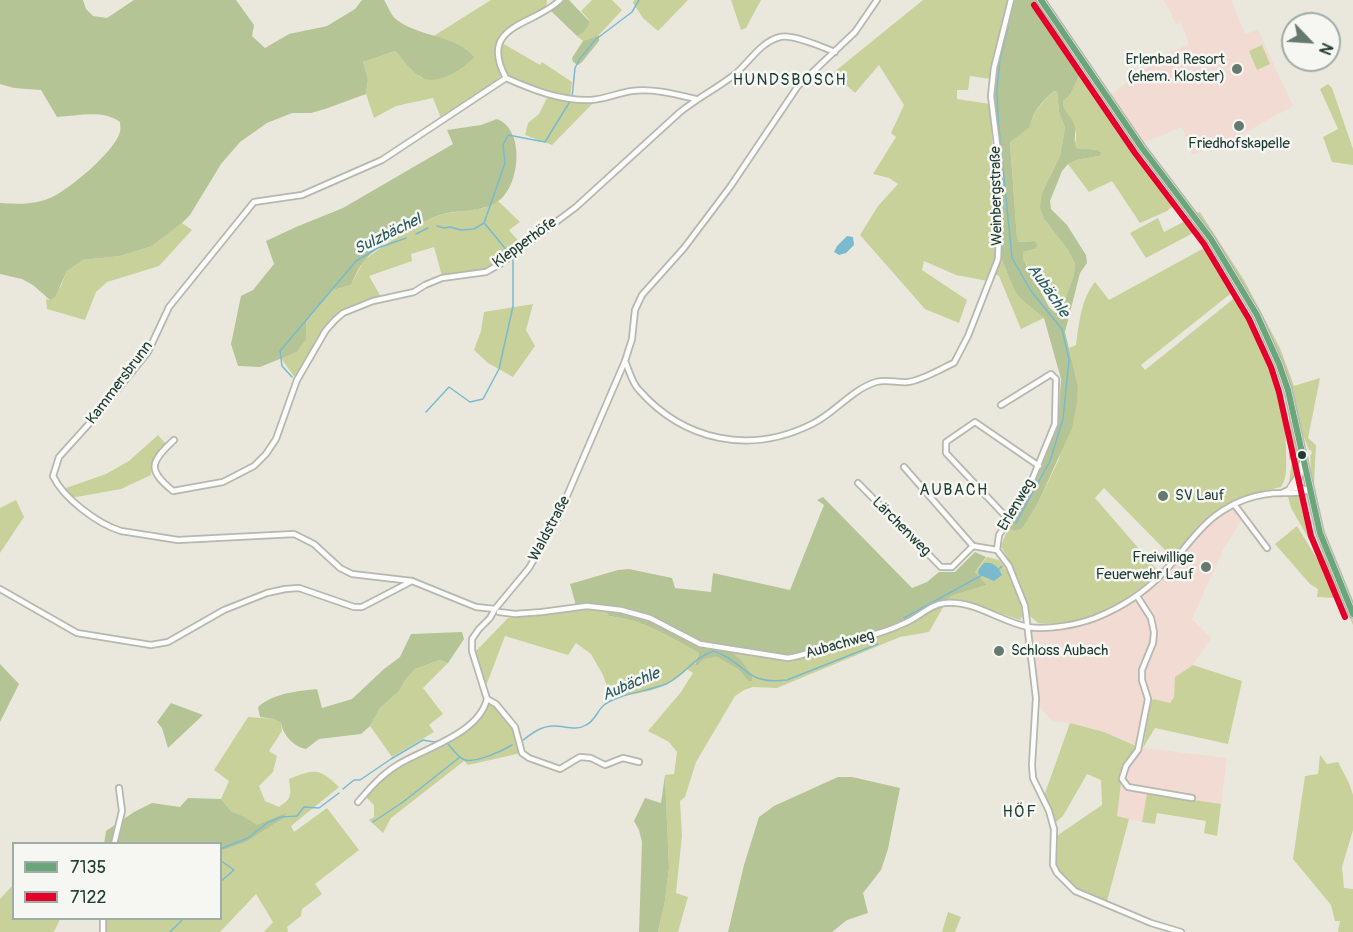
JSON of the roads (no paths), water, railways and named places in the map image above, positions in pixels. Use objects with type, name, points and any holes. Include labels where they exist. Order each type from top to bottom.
[{"type":"main road","points":[[1041,0],[1142,148],[1197,219],[1236,279],[1270,341],[1288,390],[1320,533],[1353,614]]},
{"type":"main road","points":[[1291,488],[1298,477],[1303,460]]},
{"type":"street","points":[[560,0],[543,14],[511,28],[502,41],[497,55],[506,78],[544,93],[571,99],[593,100],[633,91],[670,93],[696,99]]},
{"type":"street","name":"Waldstraße","points":[[487,699],[471,644],[478,629],[497,611],[529,568],[557,519],[625,361],[632,339],[635,310],[642,295],[684,248],[725,194],[798,86],[855,32],[877,0]]},
{"type":"street","name":"Weinbergstraße","points":[[625,361],[637,388],[673,421],[703,434],[733,441],[777,437],[812,424],[844,400],[878,381],[909,382],[954,363],[968,336],[998,259],[999,161],[991,96],[994,68],[1011,0]]},
{"type":"street","name":"Klepperhöfe","points":[[174,440],[162,451],[154,464],[154,472],[173,491],[223,483],[254,466],[266,454],[276,438],[297,380],[326,330],[335,320],[373,301],[414,292],[442,278],[486,272],[500,264],[576,207],[643,144],[696,99],[734,75],[765,44],[782,36],[805,41],[835,52]]},
{"type":"street","name":"Kammersbrunn","points":[[412,581],[352,574],[340,568],[314,544],[294,534],[178,540],[114,529],[93,517],[63,492],[53,476],[60,457],[98,415],[147,352],[168,307],[254,202],[302,195],[367,168],[506,78]]},
{"type":"street","name":"Erlenweg","points":[[1001,405],[1051,374],[1056,379],[1055,424],[1025,497],[999,535],[998,550],[1010,566],[1025,606],[1036,698],[1032,772],[1049,811],[1054,829],[1053,865],[1056,873],[1075,891],[1151,923],[1181,932]]},
{"type":"street","points":[[1008,519],[946,453],[946,442],[975,422],[1039,466]]},
{"type":"street","points":[[904,467],[973,546],[998,550]]},
{"type":"street","name":"Lärchenweg","points":[[858,483],[941,567],[952,567],[973,546]]},
{"type":"street","points":[[1291,488],[1300,487],[1309,490]]},
{"type":"street","name":"Aubachweg","points":[[1282,493],[1291,488]]},
{"type":"street","name":"Aubachweg","points":[[497,611],[515,614],[587,606],[621,610],[650,618],[700,644],[788,658],[880,633],[908,622],[944,602],[973,608],[1028,627],[1048,627],[1094,618],[1117,609],[1137,596],[1163,573],[1190,540],[1214,516],[1234,504],[1248,497],[1301,493],[1309,490]]},
{"type":"street","points":[[1234,504],[1267,548]]},
{"type":"street","points":[[0,589],[77,633],[151,645],[168,642],[224,610],[267,593],[299,588],[354,607],[362,607],[412,581],[476,607],[497,611]]},
{"type":"street","points":[[1137,596],[1151,618],[1154,632],[1153,643],[1142,670],[1142,680],[1148,699],[1138,750],[1126,766],[1122,779],[1128,787],[1192,798]]},
{"type":"street","points":[[358,802],[372,784],[398,765],[467,727],[481,714],[487,699],[496,704],[515,727],[522,753],[529,758],[560,769],[580,758],[591,758],[605,765],[623,758],[639,762]]},
{"type":"street","points":[[114,842],[122,812],[118,788]]},
{"type":"water","points":[[847,236],[853,237],[854,245],[846,253],[839,255],[834,252],[837,246]]},
{"type":"water","points":[[984,563],[995,566],[1002,575],[994,581],[978,574]]},
{"type":"waterway","name":"Sulzbächel","points":[[437,226],[461,230],[474,229],[484,223],[505,163],[503,145],[508,135],[545,142],[572,98],[575,68],[579,60],[595,40],[632,12],[639,0]]},
{"type":"waterway","name":"Aubächle","points":[[1008,27],[1000,60],[997,90],[1012,258],[1031,291],[1062,329],[1069,360],[1063,419],[1050,461],[1016,523]]},
{"type":"waterway","points":[[485,224],[509,253]]},
{"type":"waterway","name":"Sulzbächel","points":[[416,234],[428,228]]},
{"type":"waterway","name":"Sulzbächel","points":[[292,377],[282,366],[280,351],[356,261],[378,248],[406,238]]},
{"type":"waterway","points":[[426,412],[449,387],[470,402],[483,399],[499,369],[513,306],[513,259]]},
{"type":"waterway","name":"Aubächle","points":[[998,570],[1002,566]]},
{"type":"waterway","name":"Aubächle","points":[[904,618],[982,575]]},
{"type":"waterway","name":"Aubächle","points":[[522,741],[545,727],[582,727],[592,721],[602,707],[610,701],[666,684],[701,657],[714,651],[754,676],[773,681],[787,680],[878,644]]},
{"type":"waterway","name":"Aubächle","points":[[343,789],[354,780],[360,780],[423,740],[434,742],[442,740]]},
{"type":"waterway","name":"Aubächle","points":[[447,743],[465,760],[476,760],[489,756],[512,745]]},
{"type":"waterway","points":[[373,822],[403,802],[460,757]]},
{"type":"waterway","name":"Aubächle","points":[[222,848],[248,838],[267,823],[281,817],[297,816],[304,807],[319,808],[339,793]]},
{"type":"waterway","name":"Aubächle","points":[[222,861],[234,870],[222,880]]},
{"type":"waterway","name":"Aubächle","points":[[170,932],[182,920]]},
{"type":"place","name":"Erlenbad Resort (ehem. Kloster)","points":[[1237,69]]},
{"type":"place","name":"Friedhofskapelle","points":[[1239,126]]},
{"type":"place","name":"SV Lauf","points":[[1163,496]]},
{"type":"place","name":"Freiwillige Feuerwehr Lauf","points":[[1206,567]]},
{"type":"place","name":"Schloss Aubach","points":[[999,651]]},
{"type":"district","name":"HUNDSBOSCH","points":[[790,81]]},
{"type":"district","name":"AUBACH","points":[[954,491]]},
{"type":"district","name":"HÖF","points":[[1020,813]]}]
